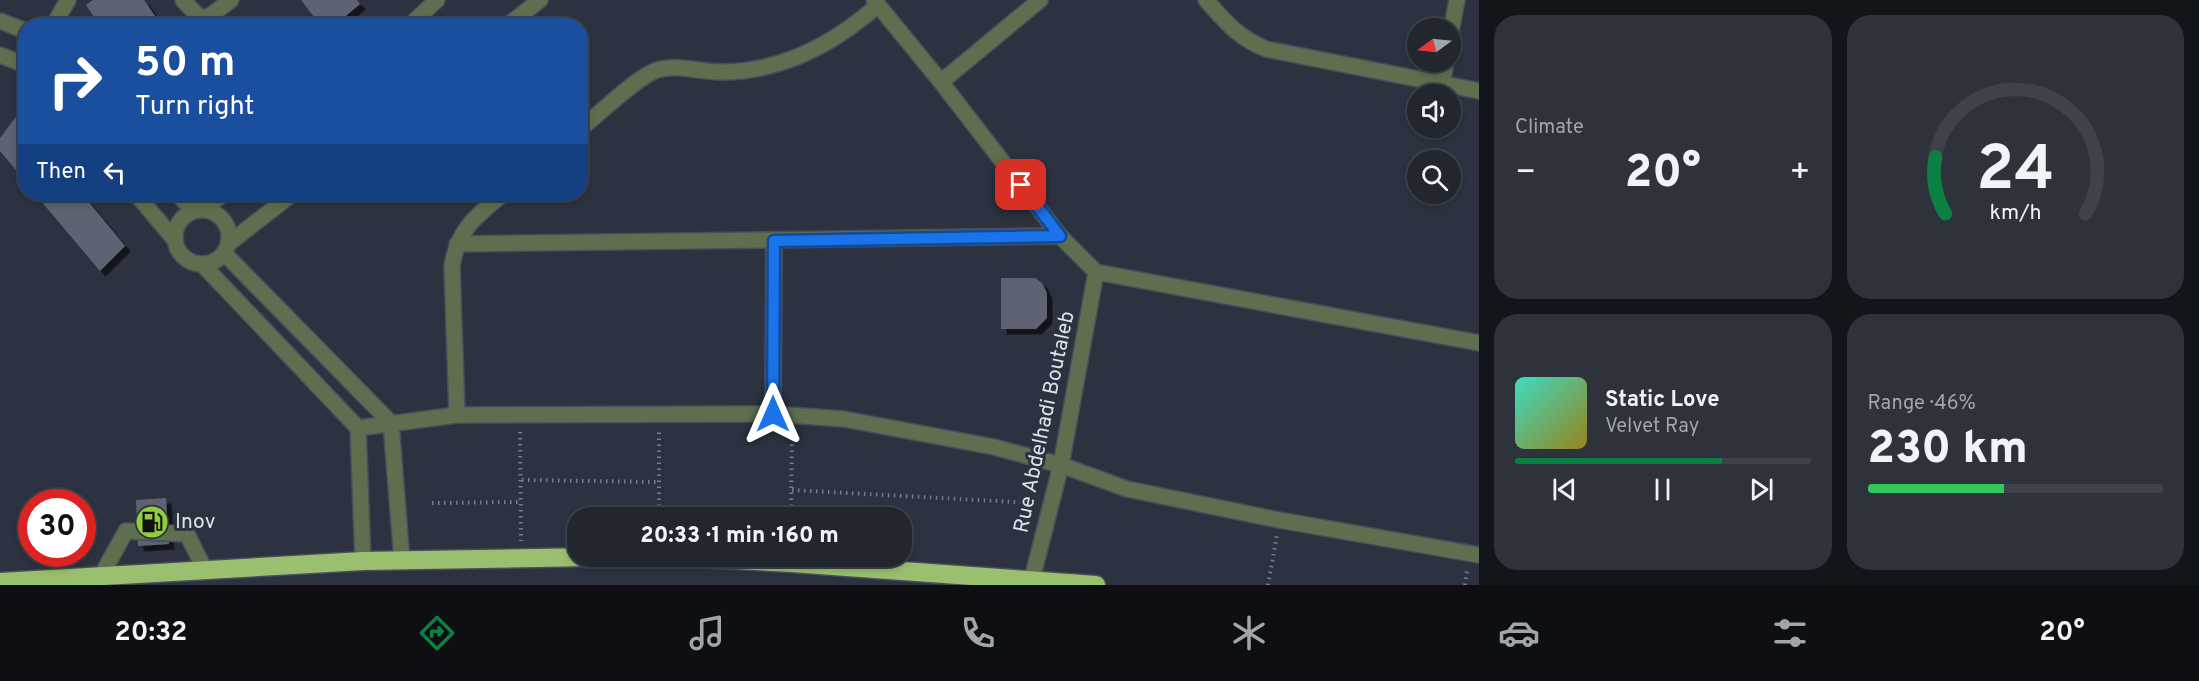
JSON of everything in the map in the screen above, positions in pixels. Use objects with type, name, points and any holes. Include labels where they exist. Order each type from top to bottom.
[{"type":"highway","points":[[0,582],[363,561],[567,559]]},
{"type":"highway","points":[[838,567],[1096,585]]},
{"type":"street","points":[[58,18],[68,0]]},
{"type":"street","points":[[183,0],[198,16],[207,18],[231,0]]},
{"type":"street","points":[[418,18],[437,0]]},
{"type":"street","points":[[517,18],[540,0]]},
{"type":"street","points":[[941,82],[1040,0]]},
{"type":"street","points":[[1206,0],[1234,31],[1248,42],[1266,49],[1442,84],[1444,72]]},
{"type":"street","points":[[1454,18],[1457,0]]},
{"type":"street","points":[[588,123],[653,71],[671,68],[753,70],[789,60],[842,35],[876,3],[941,82],[1060,236],[1096,272],[1479,343]]},
{"type":"street","points":[[0,21],[18,28]]},
{"type":"street","points":[[0,55],[18,62]]},
{"type":"street","points":[[1461,88],[1479,91]]},
{"type":"street","points":[[142,201],[174,239],[179,252],[195,263],[202,264],[213,262],[284,201]]},
{"type":"street","points":[[187,201],[199,210],[211,211],[223,219],[228,231],[226,249],[391,423],[402,561]]},
{"type":"street","points":[[174,239],[178,222],[212,201]]},
{"type":"street","points":[[457,415],[452,266],[463,233],[474,217],[494,201]]},
{"type":"street","points":[[458,244],[1060,236]]},
{"type":"street","points":[[773,414],[774,241]]},
{"type":"street","points":[[202,264],[358,428],[363,561]]},
{"type":"street","name":"Rue Abdelhadi Boutaleb","points":[[1032,579],[1061,465],[1096,272]]},
{"type":"street","points":[[358,428],[457,415],[792,414],[844,419],[994,447],[1061,465],[1127,489],[1279,520],[1479,555]]},
{"type":"street","points":[[101,576],[126,531],[187,534],[205,570]]},
{"type":"path","points":[[791,507],[792,414]]},
{"type":"path","points":[[520,415],[522,480],[520,560]]},
{"type":"path","points":[[659,415],[659,507]]},
{"type":"path","points":[[522,480],[659,482]]},
{"type":"path","points":[[792,490],[1052,504]]},
{"type":"path","points":[[432,503],[522,502]]},
{"type":"path","points":[[1268,585],[1279,520]]},
{"type":"building","points":[[93,0],[144,0],[156,18],[95,18],[86,5]]},
{"type":"building","points":[[301,0],[357,0],[360,4],[343,18],[315,18]]},
{"type":"building","points":[[18,114],[18,172],[0,151],[0,138]]},
{"type":"building","points":[[41,201],[88,201],[125,246],[100,271]]},
{"type":"building","points":[[1001,278],[1035,278],[1042,283],[1047,293],[1047,318],[1036,329],[1001,329]]},
{"type":"building","name":"Inov","points":[[166,498],[169,544],[138,546],[136,500]]},
{"type":"place","name":"Inov","points":[[152,522]]},
{"type":"route","points":[[773,414],[774,241],[1060,236],[1021,185]]}]
